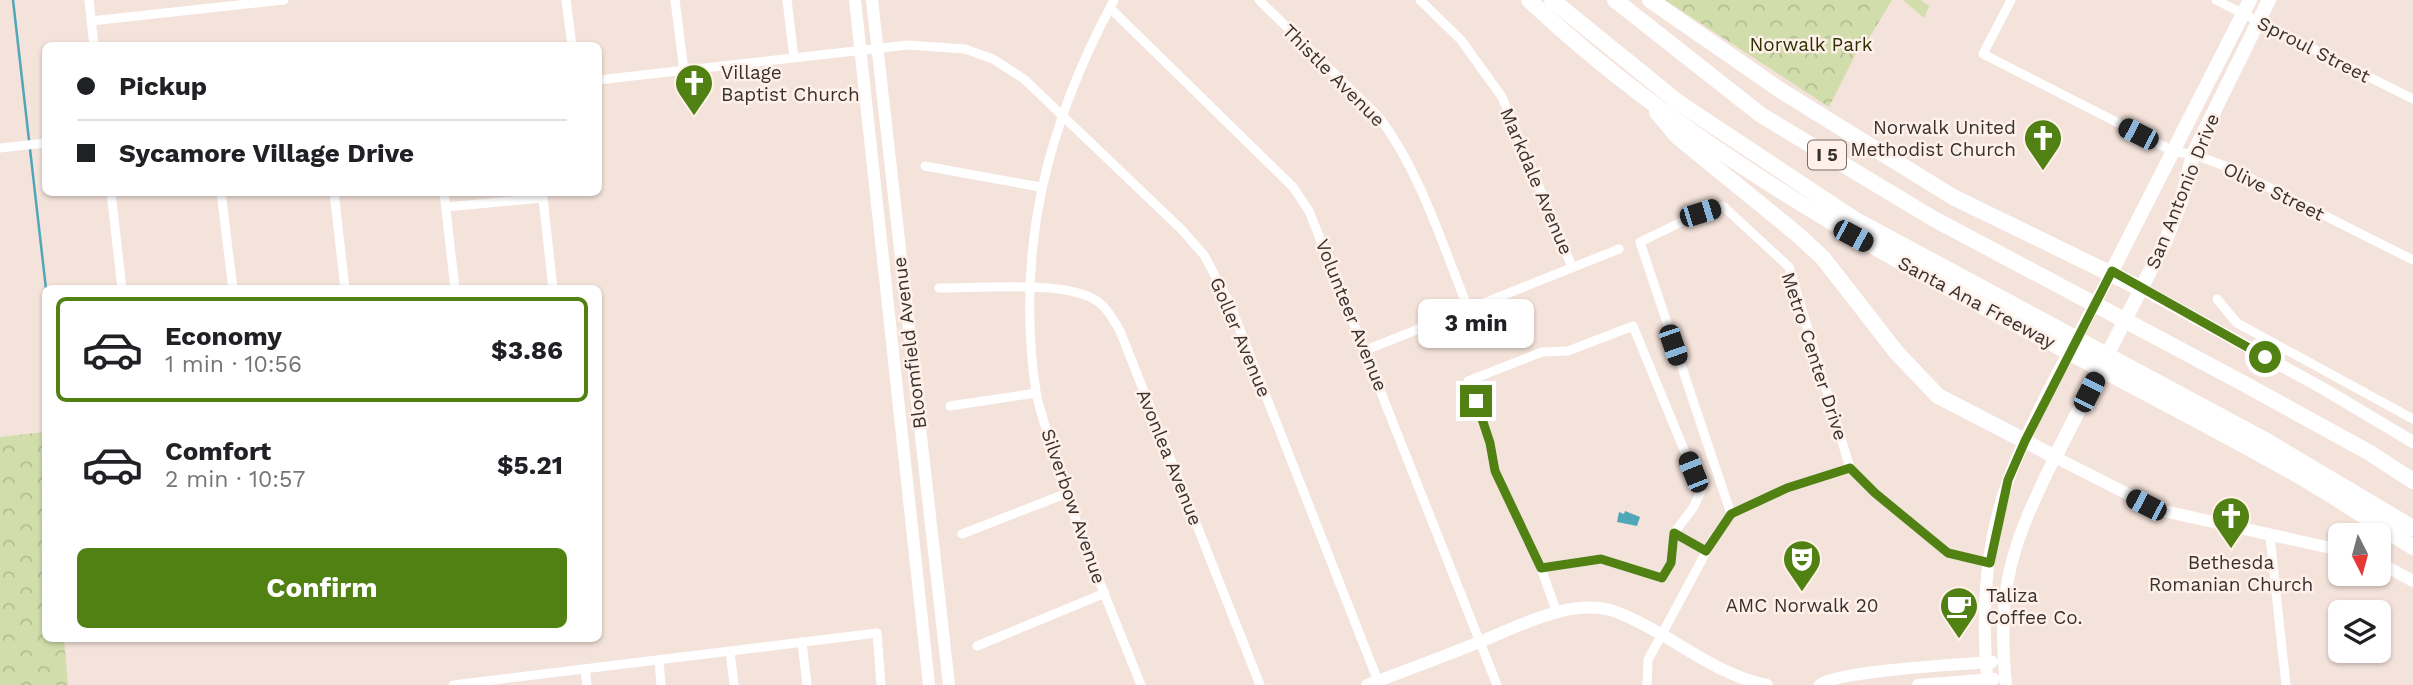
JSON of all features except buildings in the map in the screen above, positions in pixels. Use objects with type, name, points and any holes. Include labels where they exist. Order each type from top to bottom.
[{"type":"highway","name":"Santa Ana Freeway","points":[[1529,0],[1640,92],[1723,152],[1853,236],[2136,378],[2413,547]]},
{"type":"highway","points":[[1552,0],[1679,103],[1803,187],[2047,332]]},
{"type":"highway","name":"I 5","points":[[1615,0],[1761,115],[1934,219],[2370,453],[2413,481]]},
{"type":"highway","points":[[1650,0],[1798,102],[1953,197],[2112,271],[2142,289]]},
{"type":"highway","points":[[1640,92],[1678,137],[1797,233],[1823,258],[1897,353],[1938,396],[2025,441]]},
{"type":"highway","points":[[2136,378],[2306,463],[2413,528]]},
{"type":"main road","name":"Bloomfield Avenue","points":[[855,0],[929,685]]},
{"type":"main road","name":"Bloomfield Avenue","points":[[872,0],[949,685]]},
{"type":"main road","name":"San Antonio Drive","points":[[1988,682],[1984,622],[1990,563],[2008,480],[2025,441],[2175,152],[2250,0]]},
{"type":"main road","name":"San Antonio Drive","points":[[2055,457],[2142,289],[2182,199],[2193,154],[2269,0]]},
{"type":"main road","points":[[873,161],[889,160]]},
{"type":"main road","points":[[888,290],[903,288]]},
{"type":"main road","points":[[2142,289],[2324,389],[2413,442]]},
{"type":"main road","points":[[2025,441],[2159,510],[2270,537],[2328,548]]},
{"type":"main road","points":[[1918,685],[2006,682],[2001,614],[2009,566],[2028,514],[2055,457]]},
{"type":"main road","points":[[2391,569],[2413,581]]},
{"type":"main road","points":[[1373,683],[1557,613],[1603,608],[1661,635],[1707,662],[1750,682],[1766,685]]},
{"type":"main road","points":[[922,617],[941,615]]},
{"type":"main road","points":[[1820,685],[1825,681],[1854,676],[2003,661]]},
{"type":"street","points":[[89,0],[94,42]]},
{"type":"street","points":[[91,21],[284,0]]},
{"type":"street","points":[[566,0],[571,42]]},
{"type":"street","points":[[675,0],[684,71]]},
{"type":"street","points":[[787,0],[794,58]]},
{"type":"street","name":"Thistle Avenue","points":[[1259,0],[1379,117],[1392,134],[1416,178],[1468,308]]},
{"type":"street","name":"Markdale Avenue","points":[[1420,0],[1461,40],[1502,97],[1572,267]]},
{"type":"street","name":"Olive Street","points":[[2011,0],[1983,54],[2175,152],[2193,154],[2230,168],[2413,260]]},
{"type":"street","name":"Sproul Street","points":[[2216,0],[2413,99]]},
{"type":"street","name":"Silverbow Avenue","points":[[1112,4],[1084,55],[1061,114],[1040,187],[1029,289],[1036,393],[1065,494],[1141,685]]},
{"type":"street","name":"Volunteer Avenue","points":[[1112,4],[1293,187],[1320,232],[1497,685]]},
{"type":"street","name":"Goller Avenue","points":[[602,80],[908,45],[965,49],[993,59],[1024,79],[1204,255],[1229,302],[1373,683]]},
{"type":"street","points":[[0,148],[42,143]]},
{"type":"street","points":[[925,166],[1040,187]]},
{"type":"street","points":[[111,196],[122,285]]},
{"type":"street","points":[[221,196],[233,285]]},
{"type":"street","points":[[334,196],[345,285]]},
{"type":"street","points":[[445,196],[455,285]]},
{"type":"street","points":[[446,207],[543,198],[553,285]]},
{"type":"street","name":"Metro Center Drive","points":[[1731,514],[1640,242],[1700,213],[1723,206],[1789,267],[1850,468],[1875,493],[1948,553],[1990,563]]},
{"type":"street","points":[[1366,350],[1619,249]]},
{"type":"street","name":"Avonlea Avenue","points":[[939,288],[1068,289],[1092,298],[1108,310],[1120,331],[1260,685]]},
{"type":"street","points":[[2217,299],[2237,323],[2413,419]]},
{"type":"street","points":[[1541,568],[1601,559],[1662,578],[1671,563],[1674,533],[1693,508],[1701,491],[1633,326],[1569,351],[1542,352],[1468,381],[1490,443],[1495,471],[1541,568],[1557,613]]},
{"type":"street","points":[[950,406],[1036,393]]},
{"type":"street","points":[[1647,685],[1646,665],[1706,551],[1731,514],[1787,488],[1850,468]]},
{"type":"street","points":[[962,534],[1065,494]]},
{"type":"street","points":[[1674,533],[1706,551]]},
{"type":"street","points":[[2270,537],[2286,685]]},
{"type":"street","points":[[977,646],[1105,593]]},
{"type":"street","points":[[453,685],[511,681],[585,669],[877,633],[881,685]]},
{"type":"street","points":[[802,642],[807,685]]},
{"type":"street","points":[[730,651],[734,685]]},
{"type":"street","points":[[659,660],[662,685]]},
{"type":"street","points":[[585,669],[587,685]]},
{"type":"green space","name":"Norwalk Park","points":[[1665,0],[1892,0],[1866,43],[1860,45],[1829,107]]},
{"type":"green space","name":"Norwalk Park","points":[[1903,0],[1921,0],[1929,6],[1924,18]]},
{"type":"green space","points":[[42,432],[42,642],[64,642],[68,685],[0,685],[0,437]]},
{"type":"water","points":[[1625,511],[1640,517],[1637,526],[1617,522],[1619,512],[1624,514]]},
{"type":"waterway","points":[[13,0],[46,285]]},
{"type":"place","name":"Village Baptist Church","points":[[694,117]]},
{"type":"place","name":"Norwalk United Methodist Church","points":[[2043,172]]},
{"type":"place","name":"Bethesda Romanian Church","points":[[2231,550]]},
{"type":"place","name":"AMC Norwalk 20","points":[[1802,593]]},
{"type":"place","name":"Taliza Coffee Co.","points":[[1959,640]]},
{"type":"route","points":[[1476,401],[1490,443],[1495,471],[1541,568],[1601,559],[1662,578],[1671,563],[1674,533],[1706,551],[1731,514],[1787,488],[1850,468],[1875,493],[1948,553],[1990,563],[2008,480],[2025,441],[2112,271],[2265,357]]}]
